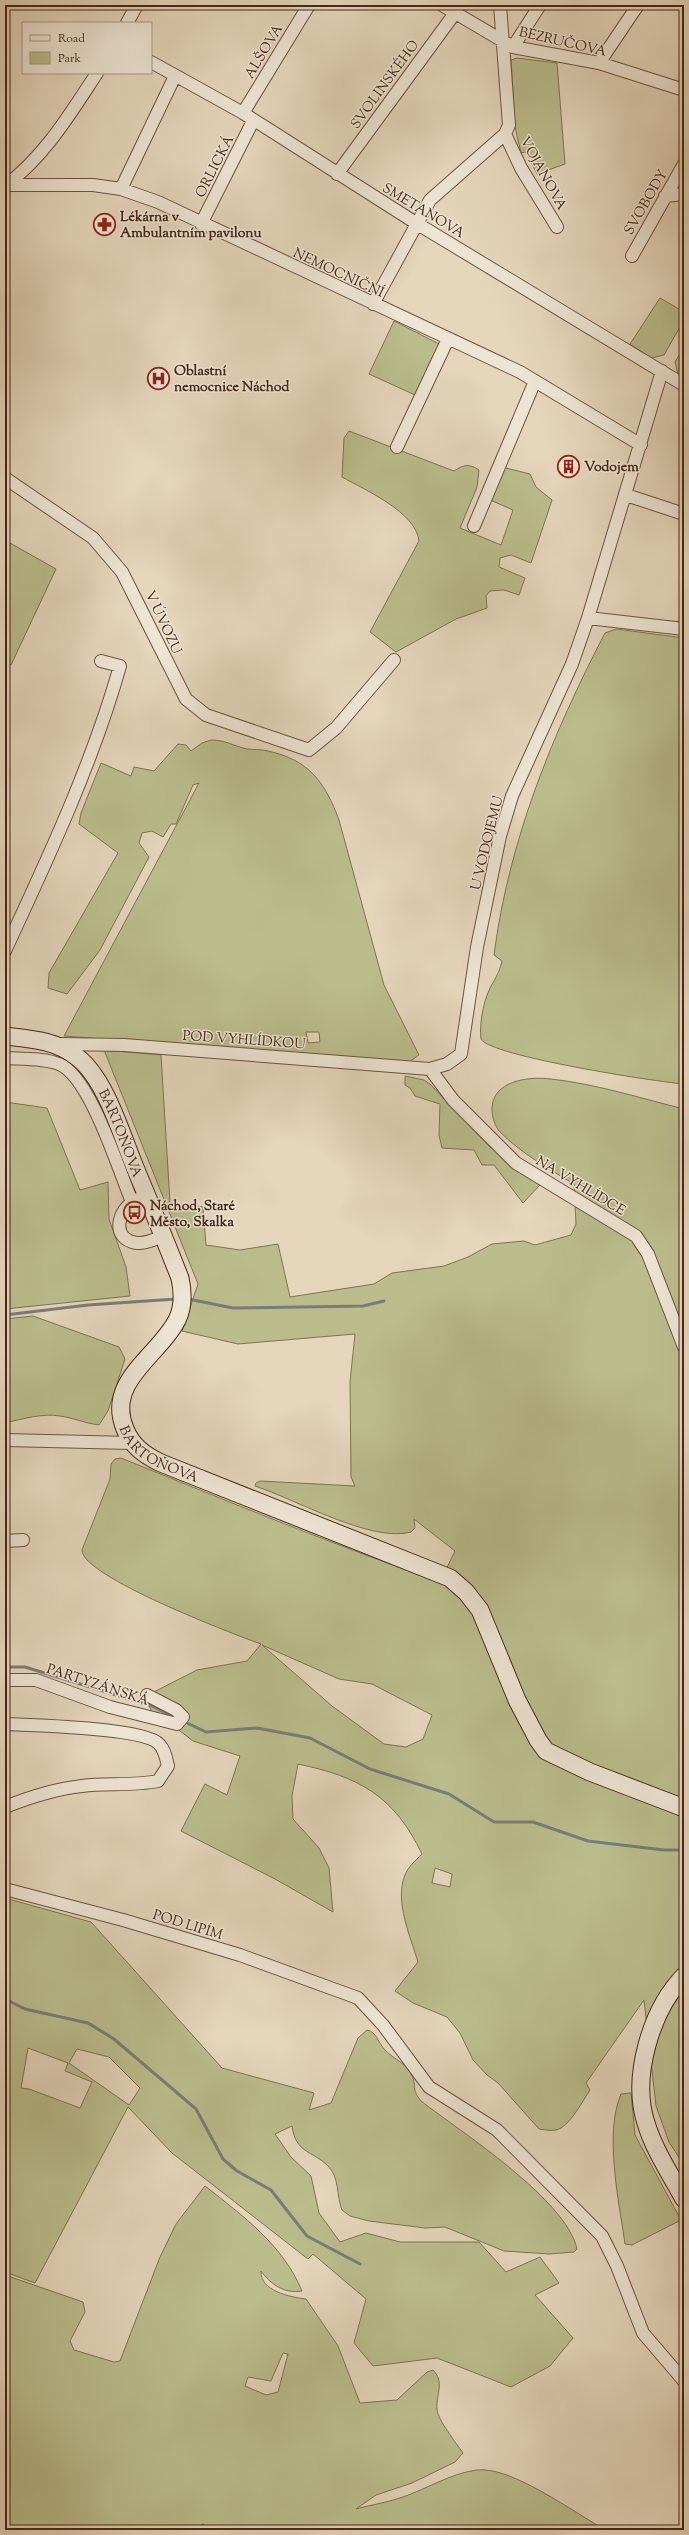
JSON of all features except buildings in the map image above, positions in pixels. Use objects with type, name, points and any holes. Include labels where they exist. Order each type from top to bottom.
[{"type":"street","points":[[128,22],[136,5]]},
{"type":"street","name":"ALŠOVA","points":[[243,113],[309,5]]},
{"type":"street","name":"BEZRUČOVA","points":[[442,5],[513,47],[599,63],[684,90]]},
{"type":"street","points":[[373,304],[416,223],[430,200],[444,185],[505,134],[509,125],[510,115],[500,5]]},
{"type":"street","points":[[513,47],[540,5]]},
{"type":"street","points":[[599,63],[638,5]]},
{"type":"street","name":"SVOLINSKÉHO","points":[[337,174],[455,13]]},
{"type":"street","name":"SMETANOVA","points":[[152,63],[243,113],[253,121],[416,223],[662,371],[683,382]]},
{"type":"street","points":[[6,186],[35,161],[62,126],[96,74]]},
{"type":"street","points":[[121,189],[175,76]]},
{"type":"street","name":"ORLICKÁ","points":[[201,224],[253,121]]},
{"type":"street","name":"VOJANOVA","points":[[505,134],[521,168],[557,228]]},
{"type":"street","name":"SVOBODY","points":[[632,256],[684,164]]},
{"type":"street","name":"NEMOCNIČNÍ","points":[[6,186],[93,185],[121,189],[158,202],[201,224],[520,372],[641,445]]},
{"type":"street","points":[[665,196],[684,194]]},
{"type":"street","points":[[397,447],[448,339]]},
{"type":"street","name":"U VODOJEMU","points":[[430,1069],[447,1064],[461,1054],[477,947],[500,836],[512,796],[572,664],[588,618],[626,495],[662,371]]},
{"type":"street","points":[[474,526],[535,381]]},
{"type":"street","name":"V ÚVOZU","points":[[5,478],[93,538],[122,572],[186,699],[206,715],[309,750],[336,728],[394,660]]},
{"type":"street","points":[[626,495],[684,514]]},
{"type":"street","points":[[588,618],[684,629]]},
{"type":"street","points":[[5,951],[50,853],[104,723],[120,666],[101,661]]},
{"type":"street","name":"BARTOŇOVA","points":[[5,1036],[55,1044],[81,1060],[97,1081],[135,1196],[164,1236],[180,1278],[183,1293],[182,1305],[176,1321],[133,1374],[123,1392],[122,1420],[132,1442],[143,1454],[161,1463],[430,1568],[454,1581],[476,1604],[517,1700],[538,1740],[546,1751],[590,1772],[684,1808]]},
{"type":"street","name":"POD VYHLÍDKOU","points":[[55,1044],[124,1045],[430,1069]]},
{"type":"street","points":[[5,1058],[61,1064],[76,1077],[89,1096],[135,1196],[119,1218],[119,1228],[124,1238],[136,1243],[149,1242],[164,1236]]},
{"type":"street","name":"NA VYHLÍDCE","points":[[430,1069],[453,1100],[516,1163],[636,1236],[648,1254],[684,1347]]},
{"type":"street","points":[[5,1440],[132,1442]]},
{"type":"street","points":[[5,1541],[23,1540]]},
{"type":"street","name":"PARTYZÁNSKÁ","points":[[5,1680],[36,1680],[110,1707],[177,1724],[183,1717],[176,1710],[147,1695]]},
{"type":"street","points":[[5,1724],[37,1725],[135,1735],[158,1743],[165,1754],[168,1766],[158,1781],[143,1784],[82,1786],[40,1793],[5,1807]]},
{"type":"street","name":"POD LIPÍM","points":[[5,1889],[123,1920],[233,1953],[358,1998],[383,2025],[429,2087],[497,2130],[602,2236],[617,2266],[643,2333],[684,2381]]},
{"type":"street","points":[[684,1976],[665,1999],[652,2028],[645,2048],[642,2092],[644,2117],[651,2136],[684,2199]]},
{"type":"green space","points":[[517,58],[557,63],[565,164],[537,174],[526,152],[521,153],[515,127],[511,60]]},
{"type":"green space","points":[[660,298],[684,312],[684,320],[664,355],[651,358],[630,344]]},
{"type":"green space","points":[[394,321],[439,344],[415,395],[369,374]]},
{"type":"green space","points":[[684,347],[684,377],[678,374],[675,362]]},
{"type":"green space","points":[[349,431],[454,471],[460,467],[466,466],[472,466],[479,470],[477,487],[460,528],[501,545],[513,510],[488,499],[502,467],[530,474],[536,487],[552,500],[531,563],[511,555],[500,558],[499,567],[525,578],[519,595],[504,590],[490,591],[486,596],[487,608],[456,619],[396,652],[370,632],[419,541],[416,530],[399,511],[376,495],[342,477],[344,438]]},
{"type":"green space","points":[[10,543],[56,569],[11,665],[5,662],[5,553]]},
{"type":"green space","points":[[616,629],[684,638],[684,1084],[642,1079],[542,1060],[491,1046],[481,1039],[482,1017],[485,1001],[502,961],[494,955],[501,912],[510,871],[535,789],[567,710],[605,633]]},
{"type":"green space","points":[[216,740],[247,749],[265,750],[282,755],[305,767],[314,775],[328,794],[339,820],[384,985],[419,1055],[409,1062],[64,1036],[199,783],[193,785],[176,824],[171,824],[163,837],[152,831],[142,833],[139,843],[149,857],[100,950],[67,994],[48,988],[49,973],[118,853],[79,824],[81,813],[101,763],[131,776],[134,767],[154,771],[178,744],[186,745],[191,751],[202,743]],"holes":[[[306,1032],[319,1032],[320,1042],[308,1043]]]},
{"type":"green space","points":[[104,1050],[161,1055],[170,1203],[203,1207],[206,1245],[240,1250],[278,1244],[290,1297],[374,1284],[392,1273],[444,1266],[468,1257],[492,1244],[524,1241],[535,1245],[571,1235],[576,1224],[574,1184],[517,1147],[498,1130],[495,1124],[492,1112],[494,1100],[498,1092],[513,1082],[532,1078],[568,1081],[684,1109],[684,2165],[669,2142],[656,2106],[644,2000],[586,2083],[590,2090],[573,2116],[561,2128],[550,2130],[539,2129],[498,2083],[487,2075],[473,2060],[460,2033],[447,2017],[413,2003],[395,1991],[418,1962],[402,1908],[401,1896],[402,1885],[406,1872],[422,1854],[400,1817],[387,1803],[373,1792],[340,1775],[298,1764],[292,1796],[293,1819],[319,1848],[329,1868],[333,1912],[275,1879],[181,1831],[205,1784],[227,1795],[240,1756],[193,1741],[163,1718],[154,1715],[144,1697],[197,1670],[247,1661],[261,1644],[192,1617],[131,1589],[88,1561],[82,1550],[110,1479],[111,1464],[115,1459],[121,1458],[240,1506],[440,1582],[455,1551],[414,1519],[415,1528],[411,1532],[394,1534],[375,1531],[333,1518],[255,1486],[256,1483],[260,1481],[355,1486],[351,1477],[350,1382],[355,1334],[238,1344],[182,1331],[198,1284]],"holes":[[[262,1645],[339,1679],[372,1684],[432,1715],[423,1739],[406,1747],[384,1744],[332,1706]],[[435,1868],[452,1874],[450,1887],[432,1883]]]},
{"type":"green space","points":[[405,1076],[424,1080],[430,1084],[491,1148],[540,1185],[523,1203],[494,1165],[482,1165],[474,1150],[442,1148],[439,1135],[440,1104],[415,1096],[410,1088],[405,1085]]},
{"type":"green space","points":[[5,1102],[47,1108],[80,1190],[108,1182],[109,1219],[126,1267],[130,1296],[5,1309]]},
{"type":"green space","points":[[33,1316],[119,1347],[125,1359],[108,1411],[99,1425],[53,1415],[32,1417],[5,1423],[5,1319]]},
{"type":"green space","points":[[5,1898],[91,1922],[222,2068],[314,2093],[309,2110],[331,2103],[358,2038],[367,2030],[370,2031],[375,2035],[385,2050],[404,2065],[411,2073],[415,2092],[421,2101],[485,2148],[533,2188],[554,2209],[569,2230],[577,2249],[574,2252],[549,2254],[504,2251],[445,2227],[425,2228],[369,2221],[350,2216],[342,2210],[336,2181],[332,2171],[322,2161],[301,2147],[294,2135],[292,2126],[275,2134],[291,2157],[311,2176],[319,2213],[340,2242],[366,2233],[400,2242],[479,2242],[506,2272],[540,2257],[559,2283],[535,2295],[573,2338],[550,2366],[511,2387],[437,2358],[373,2366],[354,2343],[366,2299],[313,2254],[308,2259],[172,2153],[128,2107],[35,2283],[5,2272]],"holes":[[[28,2048],[68,2063],[65,2071],[92,2082],[80,2108],[29,2089],[21,2088]],[[77,2049],[109,2057],[140,2088],[129,2105],[69,2063]]]},
{"type":"green space","points":[[631,2093],[635,2135],[681,2220],[632,2245],[625,2244],[614,2168],[613,2148],[616,2110],[621,2094]]},
{"type":"green space","points":[[205,2186],[261,2232],[284,2259],[302,2291],[296,2292],[284,2290],[269,2280],[261,2271],[265,2284],[284,2295],[306,2299],[338,2346],[360,2403],[397,2400],[427,2372],[433,2370],[437,2375],[439,2379],[439,2388],[437,2409],[440,2419],[463,2453],[455,2462],[412,2483],[376,2495],[356,2509],[400,2498],[448,2478],[467,2472],[477,2470],[491,2471],[507,2475],[543,2492],[606,2530],[239,2530],[235,2528],[238,2530],[195,2530],[204,2524],[189,2530],[5,2530],[5,2275],[83,2302],[85,2312],[70,2341],[74,2350],[114,2362],[120,2361],[160,2257],[176,2224]],"holes":[[[283,2353],[288,2354],[278,2392],[266,2395],[245,2386],[248,2377],[271,2381]]]},
{"type":"waterway","points":[[5,1315],[88,1305],[176,1299]]},
{"type":"waterway","points":[[188,1299],[233,1308],[363,1306],[384,1301]]},
{"type":"waterway","points":[[5,1667],[25,1667],[152,1706],[178,1719]]},
{"type":"waterway","points":[[183,1721],[206,1732],[257,1728],[310,1738],[370,1769],[449,1794],[494,1822],[533,1822],[588,1841],[664,1850],[684,1850]]},
{"type":"waterway","points":[[5,1999],[25,2009],[88,2023],[114,2039],[196,2109],[223,2159],[237,2171],[271,2190],[307,2236],[360,2264]]},
{"type":"place","name":"Lékárna v Ambulantním pavilonu","points":[[105,224]]},
{"type":"place","name":"Oblastní nemocnice Náchod","points":[[159,378]]},
{"type":"place","name":"Vodojem","points":[[568,466]]},
{"type":"place","name":"Náchod, Staré Město, Skalka","points":[[135,1213]]}]
